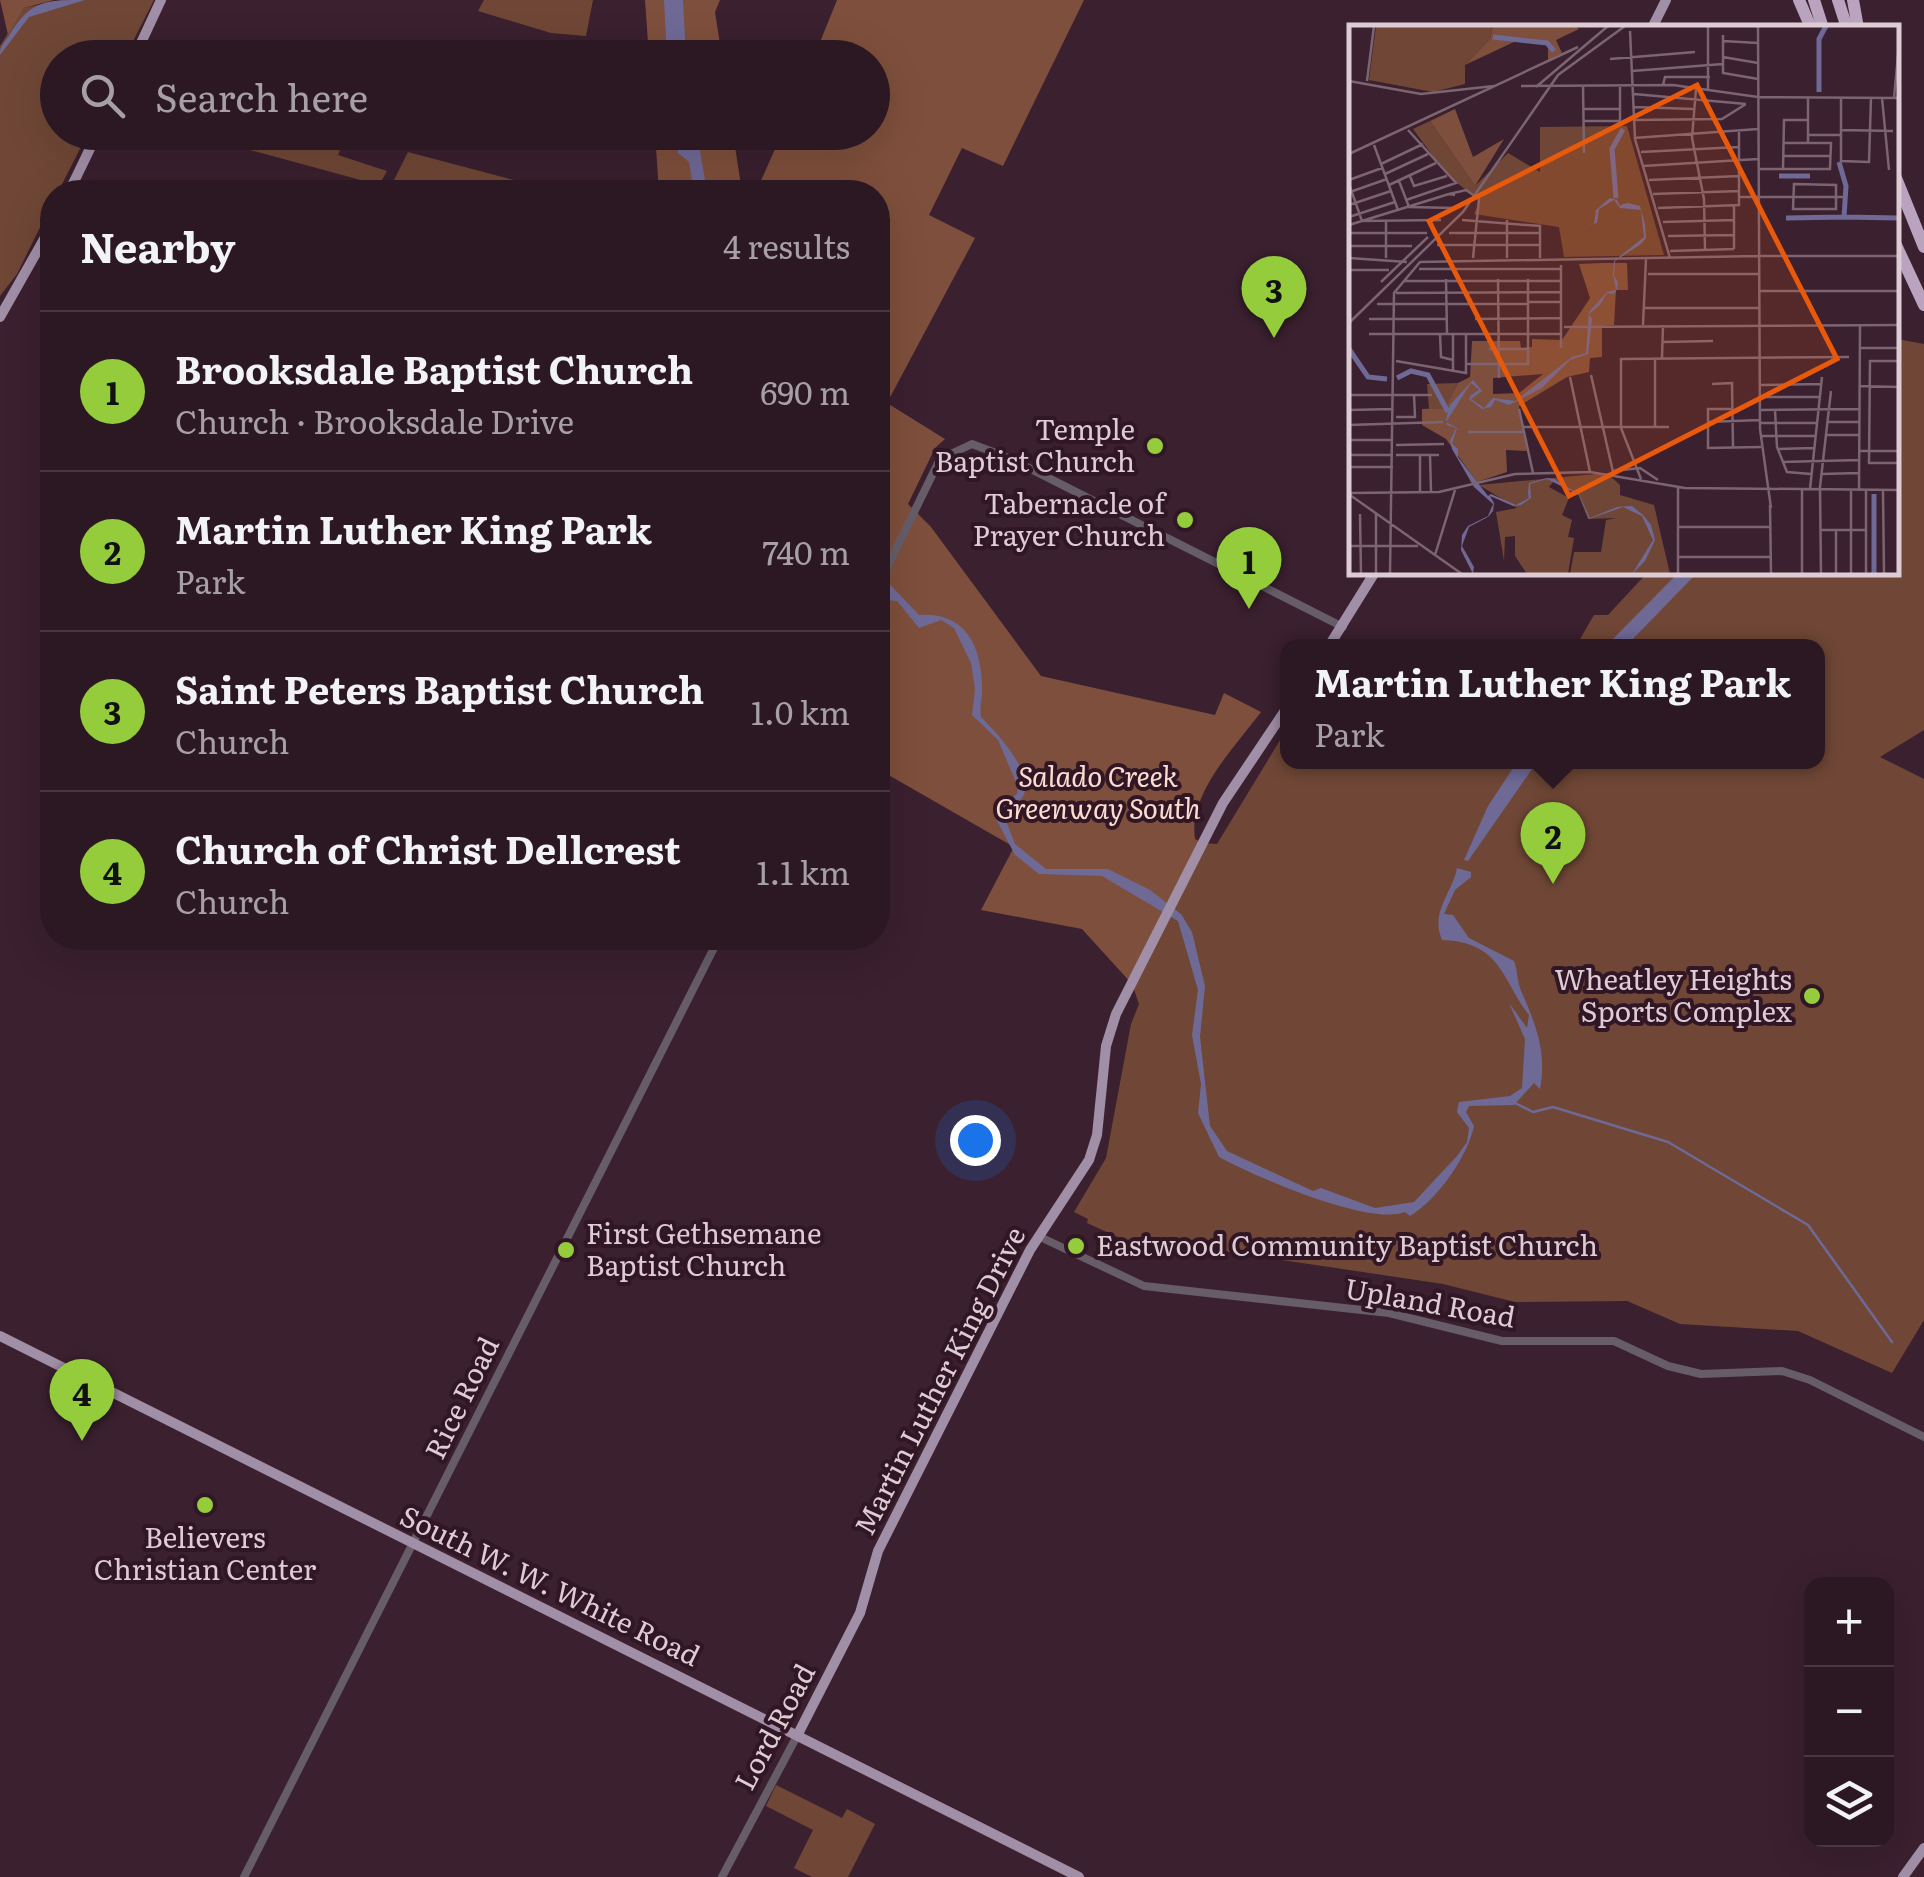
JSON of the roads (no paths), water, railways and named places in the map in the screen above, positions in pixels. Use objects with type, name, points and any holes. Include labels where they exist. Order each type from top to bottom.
[{"type":"highway","points":[[1799,0],[1810,25]]},
{"type":"highway","points":[[1814,0],[1822,25]]},
{"type":"highway","points":[[1838,0],[1846,25]]},
{"type":"highway","points":[[1852,0],[1857,25]]},
{"type":"highway","points":[[1899,185],[1924,247]]},
{"type":"highway","points":[[1899,251],[1924,305]]},
{"type":"main road","points":[[142,40],[161,0]]},
{"type":"main road","points":[[1654,25],[1666,0]]},
{"type":"main road","points":[[75,180],[89,150]]},
{"type":"main road","points":[[0,317],[40,246]]},
{"type":"main road","points":[[1334,639],[1374,575]]},
{"type":"main road","name":"Martin Luther King Drive","points":[[864,1596],[878,1551],[1038,1236],[1090,1160],[1097,1135],[1106,1046],[1125,995],[1231,788],[1280,718]]},
{"type":"main road","name":"South W. W. White Road","points":[[0,1336],[1079,1877]]},
{"type":"main road","name":"Lord Road","points":[[798,1734],[856,1620],[864,1596]]},
{"type":"main road","points":[[1903,1877],[1924,1848]]},
{"type":"street","points":[[890,561],[940,459],[954,448],[972,444],[987,448],[1343,627]]},
{"type":"street","name":"Rice Road","points":[[244,1877],[712,950]]},
{"type":"street","name":"Upland Road","points":[[1038,1236],[1144,1286],[1389,1312],[1502,1341],[1614,1341],[1678,1370],[1702,1374],[1762,1368],[1782,1371],[1810,1380],[1924,1438]]},
{"type":"street","name":"Lord Road","points":[[722,1877],[798,1734]]},
{"type":"waterway","points":[[1515,1103],[1533,1112],[1553,1107],[1668,1142],[1808,1225],[1892,1342]]},
{"type":"place","name":"Saint Peters Baptist Church","points":[[1274,338]]},
{"type":"place","name":"Temple Baptist Church","points":[[1155,446]]},
{"type":"place","name":"Tabernacle of Prayer Church","points":[[1185,520]]},
{"type":"place","name":"Brooksdale Baptist Church","points":[[1249,609]]},
{"type":"place","name":"Martin Luther King Park","points":[[1553,884]]},
{"type":"place","name":"Wheatley Heights Sports Complex","points":[[1812,996]]},
{"type":"place","name":"Eastwood Community Baptist Church","points":[[1076,1246]]},
{"type":"place","name":"First Gethsemane Baptist Church","points":[[566,1250]]},
{"type":"place","name":"Church of Christ Dellcrest","points":[[82,1441]]},
{"type":"place","name":"Believers Christian Center","points":[[205,1505]]},
{"type":"park label","name":"Salado Creek Greenway South","points":[[1098,793]]}]
